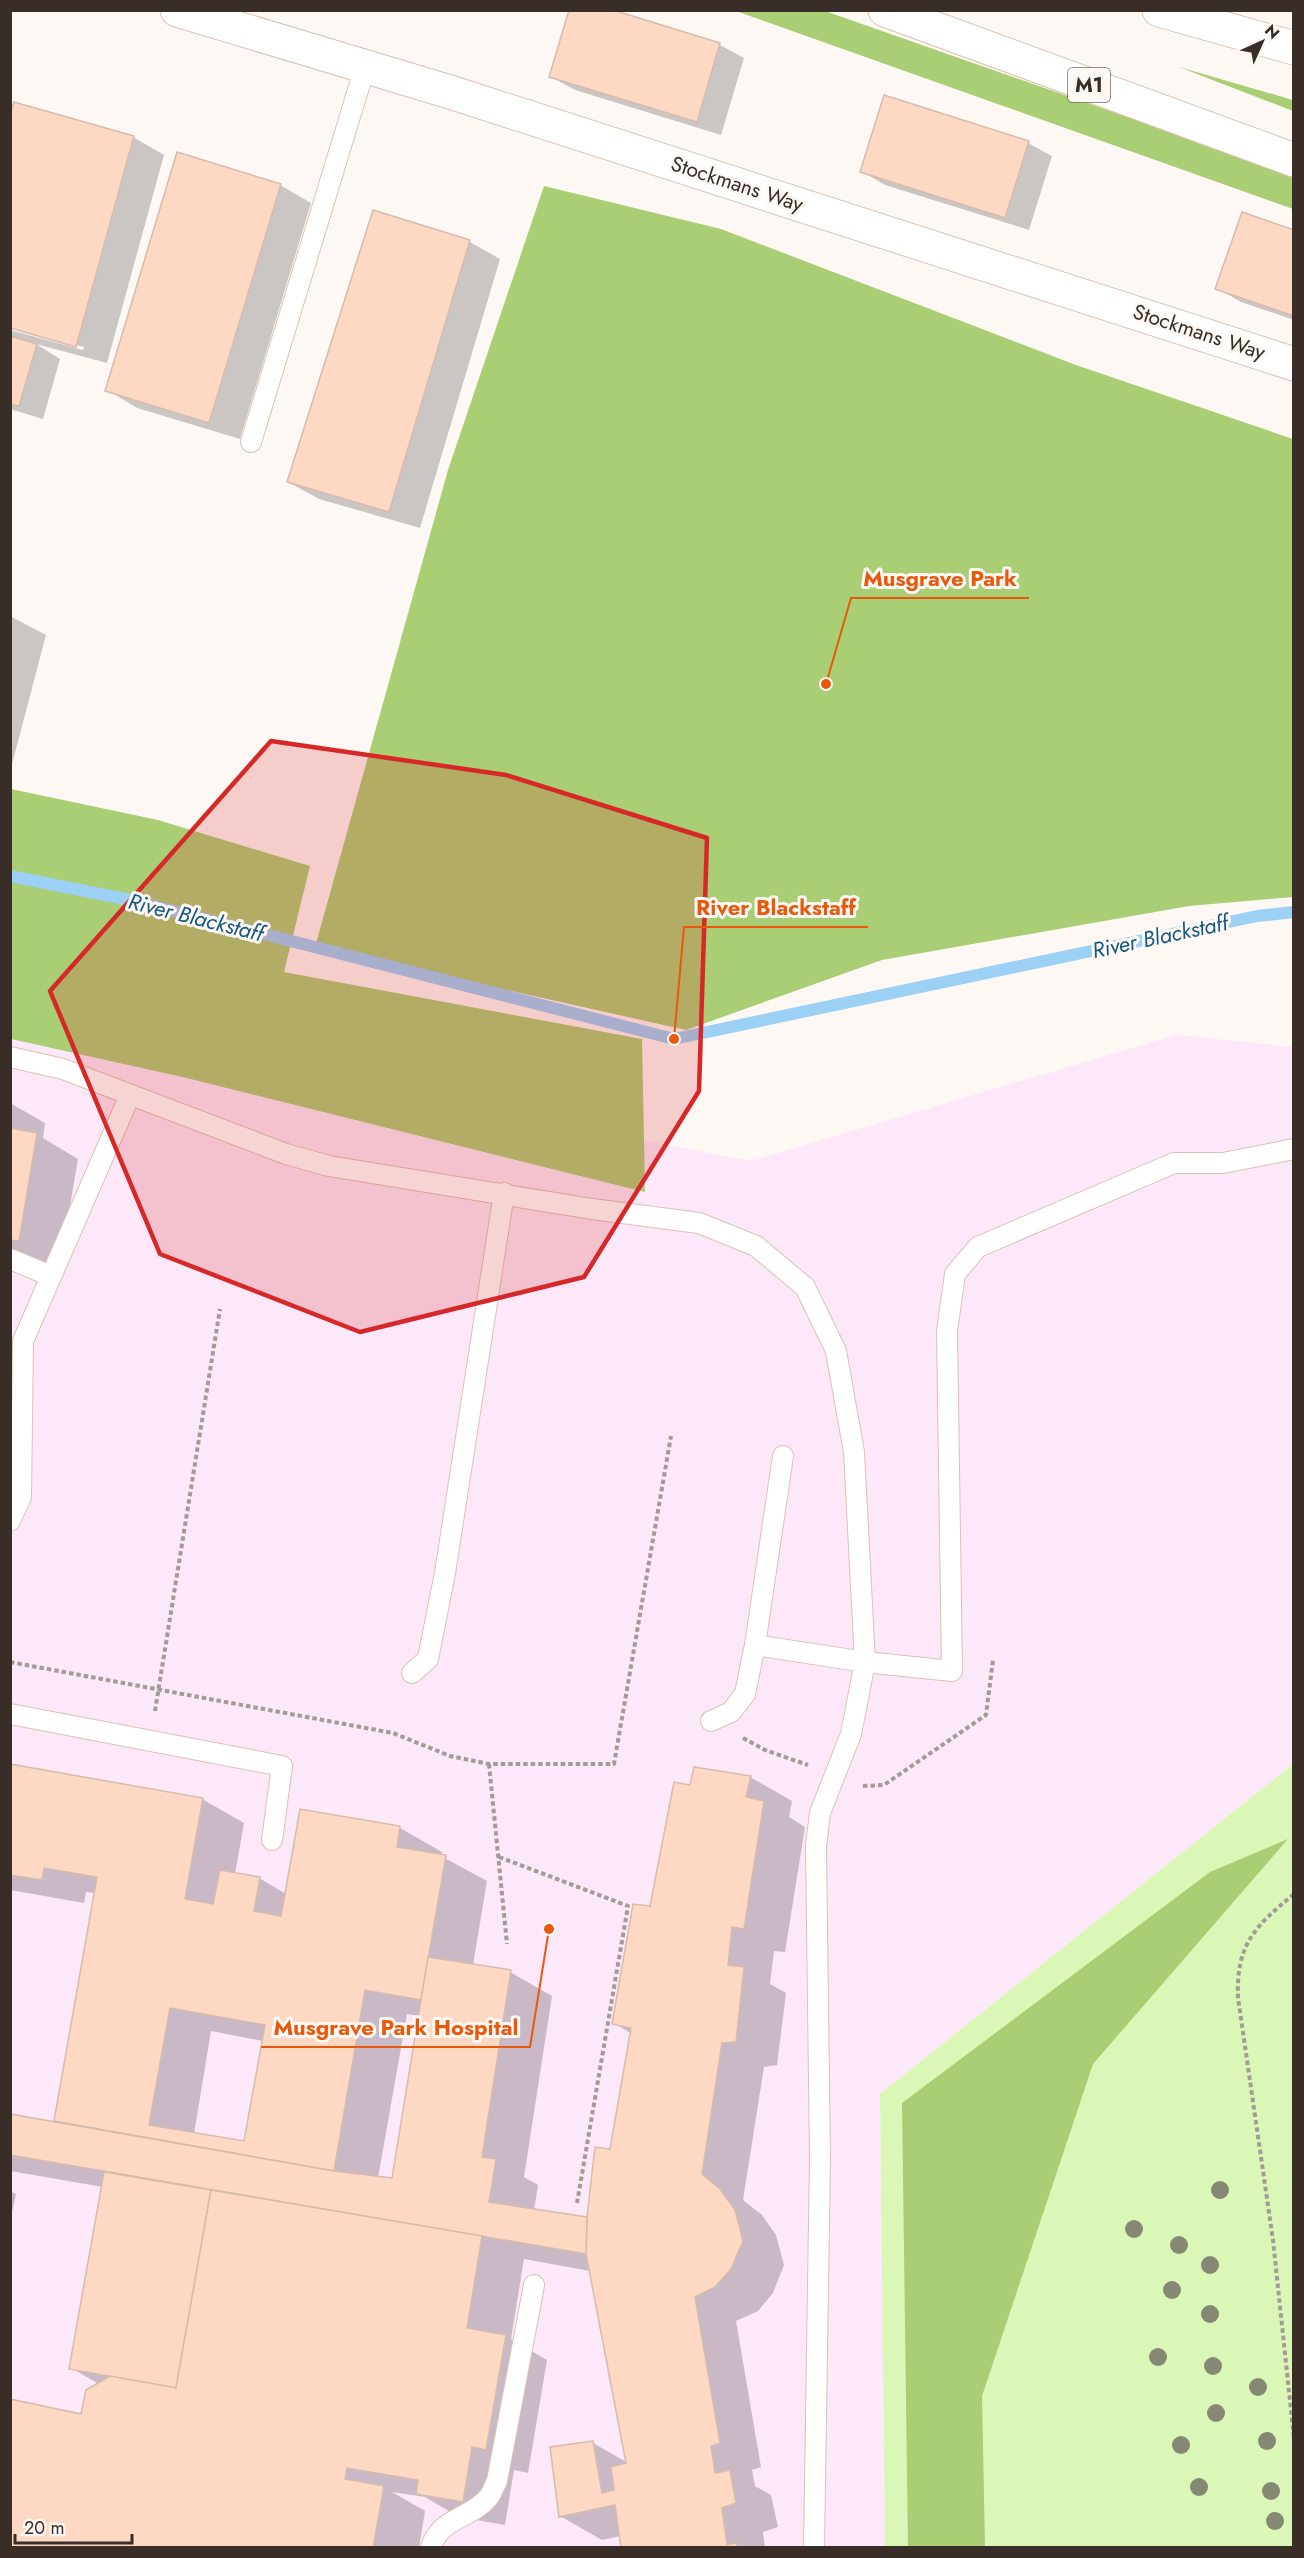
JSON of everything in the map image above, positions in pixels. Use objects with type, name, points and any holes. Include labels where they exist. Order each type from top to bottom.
[{"type":"main road","name":"Stockmans Way","points":[[177,10],[450,92],[1293,364]]},
{"type":"main road","name":"M1","points":[[885,10],[1293,160]]},
{"type":"main road","points":[[1160,10],[1293,48]]},
{"type":"lane","points":[[252,442],[365,67]]},
{"type":"lane","points":[[10,1057],[63,1069],[286,1154],[329,1166],[699,1223],[756,1246],[805,1287],[836,1352],[854,1452],[865,1662],[851,1734],[820,1813],[816,1846],[820,2158],[814,2547]]},
{"type":"lane","points":[[10,1521],[21,1497],[23,1341],[130,1095]]},
{"type":"lane","points":[[755,1646],[865,1662],[952,1671],[946,1331],[955,1274],[978,1247],[1174,1163],[1223,1163],[1293,1149]]},
{"type":"lane","points":[[412,1673],[428,1659],[446,1573],[504,1193]]},
{"type":"lane","points":[[10,1259],[51,1276]]},
{"type":"lane","points":[[711,1721],[731,1712],[745,1694],[755,1646],[783,1456]]},
{"type":"lane","points":[[10,1714],[282,1766],[272,1840]]},
{"type":"lane","points":[[431,2547],[440,2528],[489,2498],[497,2481],[534,2284]]},
{"type":"path","points":[[150,1741],[220,1309]]},
{"type":"path","points":[[489,1764],[507,1944]]},
{"type":"path","points":[[499,1857],[628,1906],[577,2203]]},
{"type":"path","points":[[1293,1894],[1261,1924],[1243,1947],[1237,1971],[1238,1998],[1273,2240],[1293,2439]]},
{"type":"highlighted area","points":[[271,741],[506,775],[707,838],[699,1091],[584,1277],[360,1332],[160,1254],[50,991]]},
{"type":"shaded area","points":[[11,1005],[311,1077],[751,1161],[1176,1035],[1293,1047],[1293,1764],[880,2094],[885,2547],[11,2548]]},
{"type":"green space","points":[[736,11],[825,11],[1293,175],[1293,209]]},
{"type":"green space","points":[[1179,67],[1293,100],[1293,111]]},
{"type":"green space","points":[[544,186],[721,229],[1076,365],[1293,439],[1293,897],[1189,906],[882,960],[686,1030],[315,947],[448,470]]},
{"type":"green space","points":[[11,789],[158,820],[310,866],[284,972],[642,1039],[645,1192],[187,1078],[11,1039]]},
{"type":"green space","points":[[1293,1764],[1293,2547],[885,2547],[880,2094]]},
{"type":"green space","points":[[1288,1839],[1093,2064],[982,2396],[985,2547],[908,2547],[902,2103],[1210,1872]]},
{"type":"building","points":[[569,10],[613,10],[720,43],[697,122],[549,77]]},
{"type":"building","points":[[884,95],[1029,141],[1005,218],[860,172]]},
{"type":"building","points":[[14,102],[134,136],[76,347],[10,328],[10,114]]},
{"type":"building","points":[[177,152],[281,184],[209,423],[105,391]]},
{"type":"building","points":[[373,210],[470,240],[389,512],[287,482]]},
{"type":"building","points":[[1242,212],[1294,230],[1294,316],[1215,289]]},
{"type":"building","points":[[10,336],[37,344],[19,406],[10,404]]},
{"type":"building","points":[[10,1128],[37,1133],[19,1241],[10,1240]]},
{"type":"building","points":[[10,1764],[203,1798],[185,1899],[213,1904],[220,1870],[260,1877],[254,1911],[281,1916],[300,1809],[400,1826],[397,1847],[446,1855],[421,2000],[365,1990],[334,2171],[54,2121],[97,1877],[44,1868],[42,1880],[10,1875]],"holes":[[[170,2008],[265,2025],[244,2141],[149,2125]]]},
{"type":"building","points":[[694,1767],[751,1776],[746,1797],[764,1801],[744,1929],[732,1927],[728,1965],[744,1967],[736,2042],[722,2043],[702,2174],[720,2189],[735,2210],[743,2241],[731,2269],[715,2287],[695,2297],[720,2443],[711,2446],[715,2473],[730,2470],[736,2503],[722,2508],[727,2545],[737,2542],[737,2548],[621,2548],[615,2505],[559,2517],[550,2447],[593,2441],[602,2493],[614,2490],[611,2467],[626,2463],[586,2254],[587,2217],[595,2147],[610,2149],[631,2028],[612,2024],[633,1904],[650,1906],[674,1782],[690,1785]]},
{"type":"building","points":[[428,1957],[511,1970],[482,2157],[496,2159],[489,2202],[587,2217],[586,2254],[10,2155],[10,2114],[334,2171],[392,2178]]},
{"type":"building","points":[[104,2172],[211,2190],[176,2388],[69,2369]]},
{"type":"building","points":[[211,2190],[482,2236],[467,2328],[506,2335],[486,2450],[472,2447],[463,2502],[416,2494],[418,2480],[347,2468],[345,2479],[384,2486],[373,2548],[10,2548],[10,2399],[81,2414],[86,2390],[110,2376],[176,2388]]},
{"type":"waterway","name":"River Blackstaff","points":[[10,876],[135,901],[674,1039],[1257,916],[1294,912]]},
{"type":"place","name":"Musgrave Park","points":[[826,684]]},
{"type":"place","name":"River Blackstaff","points":[[674,1039]]},
{"type":"place","name":"Musgrave Park Hospital","points":[[549,1929]]}]
